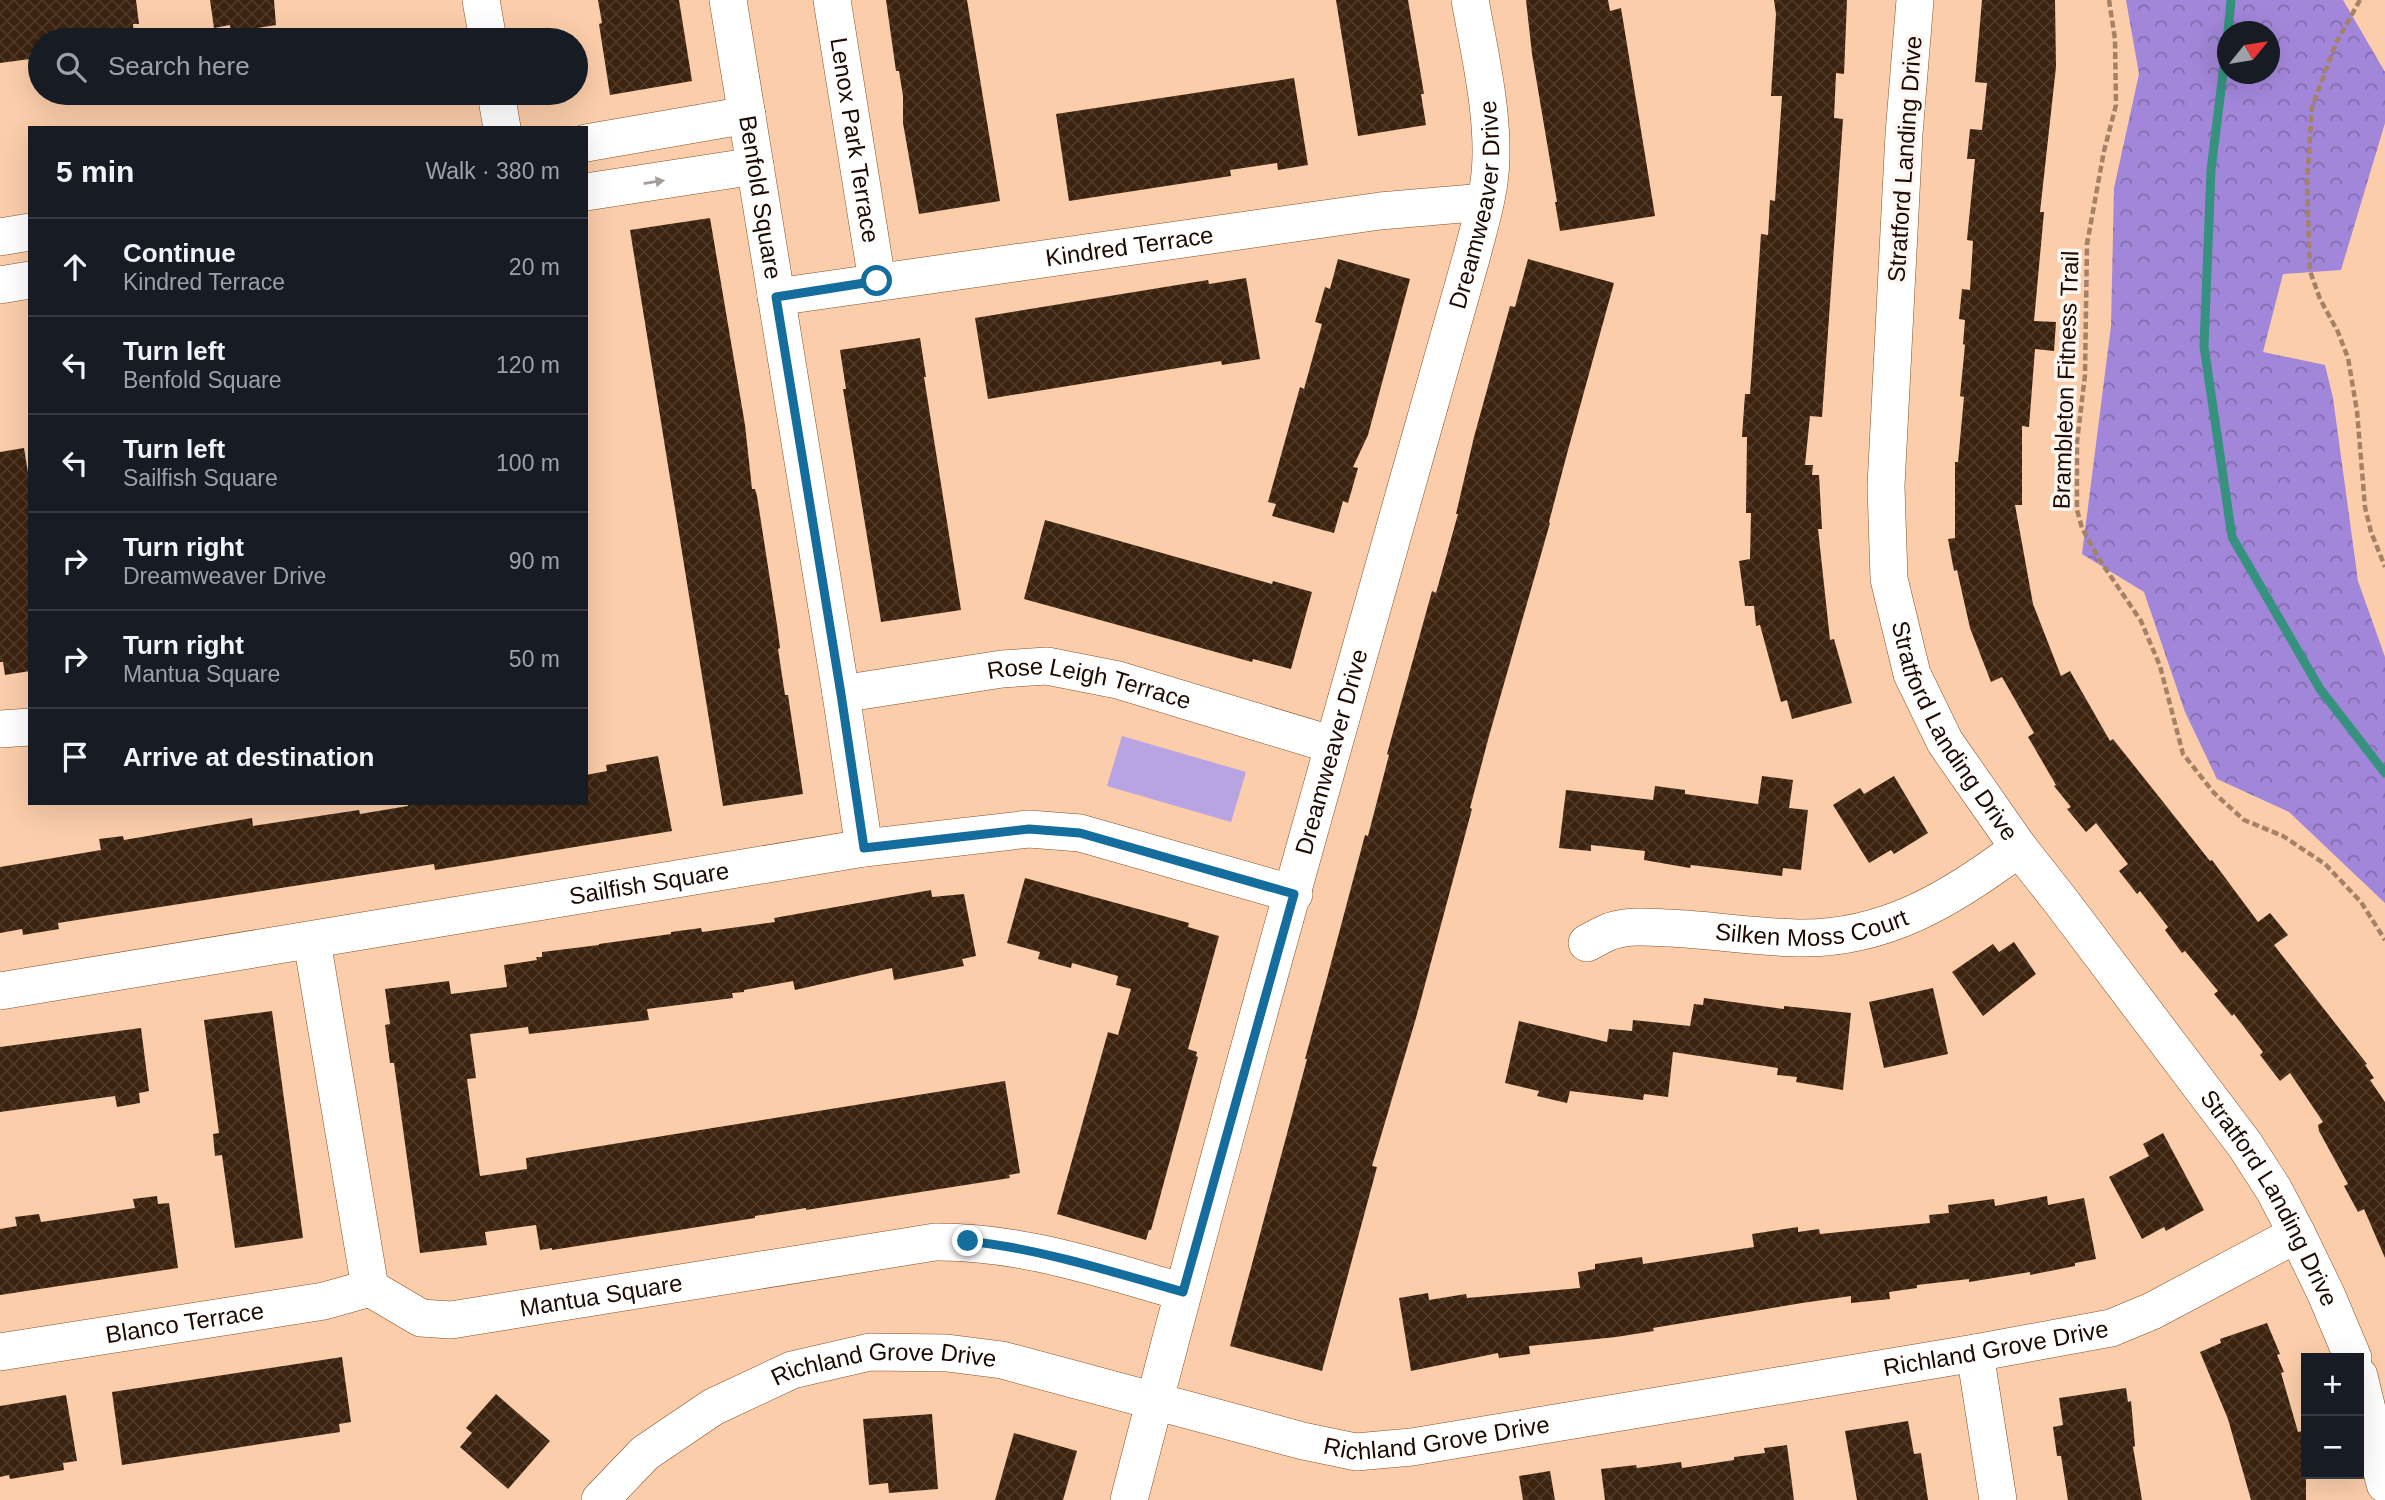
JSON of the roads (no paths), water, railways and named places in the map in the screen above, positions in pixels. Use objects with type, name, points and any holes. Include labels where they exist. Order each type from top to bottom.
[{"type":"street","points":[[481,0],[486,28]]},
{"type":"street","name":"Benfold Square","points":[[728,0],[864,848]]},
{"type":"street","name":"Lenox Park Terrace","points":[[832,0],[877,281]]},
{"type":"street","name":"Dreamweaver Drive","points":[[1129,1500],[1183,1292],[1333,745],[1472,255],[1490,180],[1490,133],[1470,0]]},
{"type":"street","name":"Stratford Landing Drive","points":[[1915,0],[1904,134],[1885,486],[1889,579],[1912,674],[1945,742],[2019,848],[2245,1144],[2297,1234],[2351,1353]]},
{"type":"street","points":[[498,105],[502,126]]},
{"type":"street","points":[[588,143],[747,115]]},
{"type":"street","points":[[588,192],[755,166]]},
{"type":"street","name":"Kindred Terrace","points":[[776,297],[1380,211],[1485,201]]},
{"type":"street","points":[[0,237],[28,232]]},
{"type":"street","points":[[0,285],[28,280]]},
{"type":"street","name":"Rose Leigh Terrace","points":[[841,694],[1002,669],[1047,666],[1118,680],[1333,745]]},
{"type":"street","points":[[0,729],[28,727]]},
{"type":"street","name":"Sailfish Square","points":[[0,991],[864,848],[1029,829],[1080,833],[1294,894]]},
{"type":"street","name":"Silken Moss Court","points":[[1587,943],[1613,931],[1640,926],[1794,938],[1825,938],[1854,933],[1907,918],[1955,894],[2019,848]]},
{"type":"street","points":[[312,941],[370,1288]]},
{"type":"street","name":"Richland Grove Drive","points":[[600,1500],[645,1453],[713,1407],[792,1370],[870,1352],[947,1353],[1002,1360],[1303,1441],[1356,1452],[1412,1447],[2111,1328],[2152,1311],[2297,1234]]},
{"type":"street","name":"Mantua Square","points":[[370,1288],[421,1318],[452,1320],[935,1242],[968,1241],[1071,1261],[1183,1292]]},
{"type":"street","name":"Blanco Terrace","points":[[0,1352],[324,1301],[370,1288]]},
{"type":"street","points":[[1975,1353],[1998,1500]]},
{"type":"street","points":[[2364,1397],[2385,1484]]},
{"type":"waterway","points":[[2229,21],[2231,0]]},
{"type":"waterway","points":[[2222,84],[2211,170],[2204,346],[2232,537],[2320,689],[2385,773]]}]
